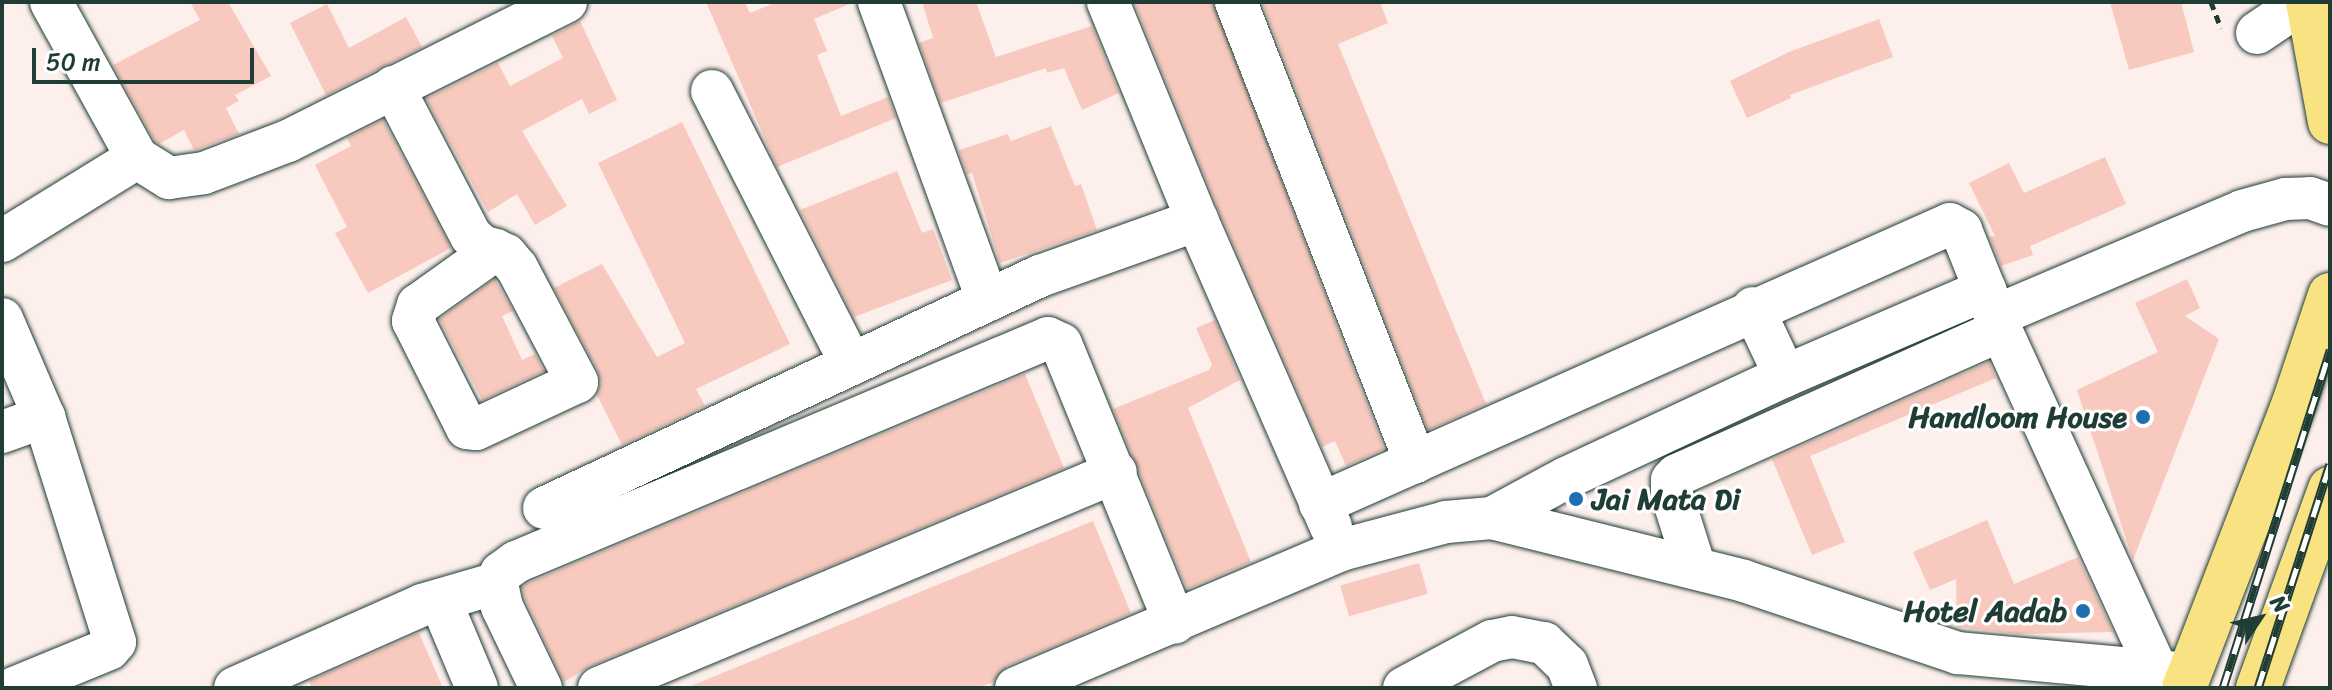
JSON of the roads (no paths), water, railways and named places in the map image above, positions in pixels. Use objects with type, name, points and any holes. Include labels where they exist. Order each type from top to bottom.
[{"type":"highway","points":[[2306,2],[2330,122]]},
{"type":"highway","points":[[2177,678],[2294,403],[2330,295]]},
{"type":"highway","points":[[2258,688],[2330,489]]},
{"type":"street","points":[[51,2],[137,158],[169,178],[204,173],[288,141],[545,6]]},
{"type":"street","points":[[879,2],[987,299]]},
{"type":"street","points":[[1108,2],[1197,220],[1341,550]]},
{"type":"street","points":[[1236,2],[1415,462]]},
{"type":"street","points":[[2257,33],[2306,2]]},
{"type":"street","points":[[393,87],[471,236],[482,246],[495,250]]},
{"type":"street","points":[[712,91],[851,364]]},
{"type":"street","points":[[2,241],[137,158]]},
{"type":"street","points":[[1695,568],[1672,495],[1672,480],[1677,475],[1994,312],[2242,211],[2285,199],[2310,198],[2330,205]]},
{"type":"street","points":[[544,508],[987,299],[1040,276],[1197,220]]},
{"type":"street","points":[[1320,504],[1753,308],[1950,224],[1961,230],[1994,312],[2177,678]]},
{"type":"street","points":[[1753,308],[1785,376]]},
{"type":"street","points":[[1492,518],[1566,478],[1785,376],[1994,312]]},
{"type":"street","points":[[2,319],[44,417],[115,642],[109,649],[14,688]]},
{"type":"street","points":[[541,688],[502,607],[497,583],[501,573],[516,562],[1048,338],[1061,344],[1116,472],[1175,623]]},
{"type":"street","points":[[2,432],[44,417]]},
{"type":"street","points":[[599,688],[1116,472]]},
{"type":"street","points":[[1016,688],[1341,550],[1446,522],[1492,518],[1744,581],[1958,653],[2177,678]]},
{"type":"street","points":[[235,688],[422,605],[497,583]]},
{"type":"street","points":[[440,600],[477,688]]},
{"type":"street","points":[[1404,688],[1492,641],[1512,637],[1544,643],[1567,665],[1576,688]]},
{"type":"street","points":[[1958,653],[1994,688]]},
{"type":"railway","points":[[2223,688],[2330,350]]},
{"type":"railway","points":[[2258,688],[2330,464]]},
{"type":"place","name":"Handloom House","points":[[2143,417]]},
{"type":"place","name":"Jai Mata Di","points":[[1576,499]]},
{"type":"place","name":"Hotel Aadab","points":[[2083,611]]}]
